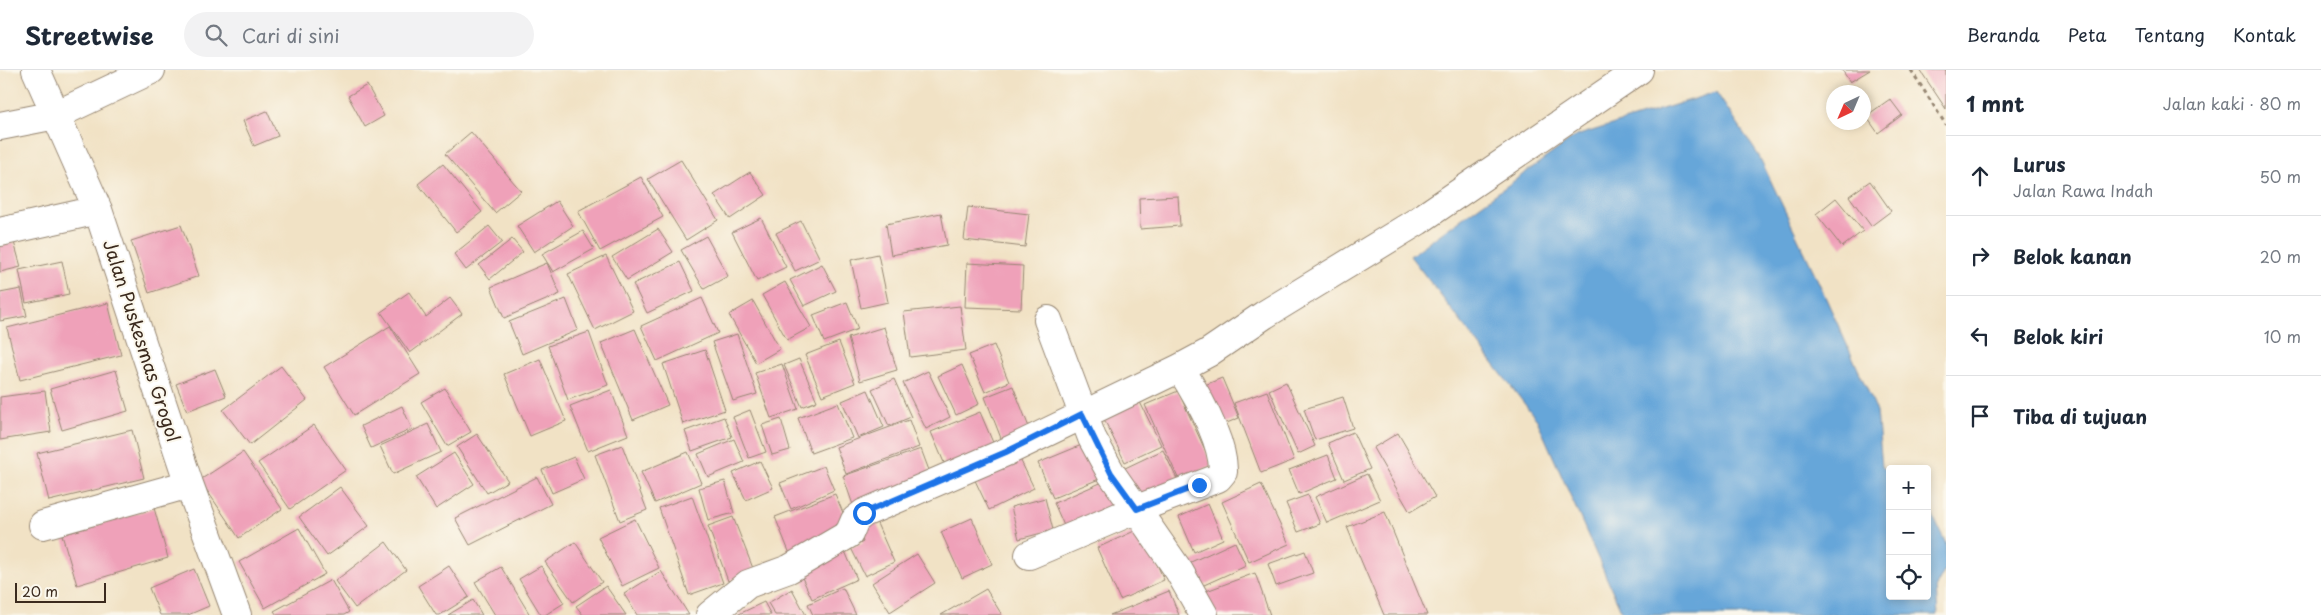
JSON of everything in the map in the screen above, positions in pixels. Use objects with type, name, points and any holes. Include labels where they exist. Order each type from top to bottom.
[{"type":"street","name":"Jalan Puskesmas Grogol","points":[[36,70],[98,210],[189,484],[237,615]]},
{"type":"street","points":[[0,126],[56,114],[152,70]]},
{"type":"street","points":[[710,615],[748,584],[789,569],[849,534],[855,520],[864,513],[1006,452],[1208,353],[1264,315],[1418,222],[1639,70]]},
{"type":"street","points":[[0,232],[98,210]]},
{"type":"street","points":[[1048,320],[1082,414],[1111,473],[1179,571],[1204,615]]},
{"type":"street","points":[[1029,555],[1137,509],[1218,478],[1223,472],[1224,460],[1220,446],[1194,390],[1180,368]]},
{"type":"street","points":[[43,525],[189,484]]},
{"type":"path","points":[[1912,70],[1946,125]]},
{"type":"water","points":[[1716,92],[1759,156],[1877,411],[1882,467],[1886,470],[1886,600],[1931,600],[1931,512],[1946,544],[1946,568],[1936,587],[1938,615],[1623,615],[1537,420],[1410,256],[1576,136]]},
{"type":"building","points":[[1842,70],[1870,70],[1850,82]]},
{"type":"building","points":[[1920,70],[1946,70],[1946,109]]},
{"type":"building","points":[[367,85],[384,116],[365,127],[348,96]]},
{"type":"building","points":[[1890,99],[1902,115],[1878,133],[1871,123],[1871,112]]},
{"type":"building","points":[[267,111],[278,136],[254,146],[243,121]]},
{"type":"building","points":[[471,132],[521,191],[495,213],[445,154]]},
{"type":"building","points":[[681,160],[718,220],[686,240],[648,179]]},
{"type":"building","points":[[443,164],[482,212],[456,232],[418,184]]},
{"type":"building","points":[[750,172],[766,195],[730,219],[714,195]]},
{"type":"building","points":[[641,177],[663,217],[600,251],[578,211]]},
{"type":"building","points":[[1870,181],[1891,211],[1871,226],[1849,196]]},
{"type":"building","points":[[1178,196],[1180,226],[1140,229],[1139,198]]},
{"type":"building","points":[[1836,198],[1863,231],[1842,247],[1816,214]]},
{"type":"building","points":[[557,201],[573,226],[534,252],[517,226]]},
{"type":"building","points":[[968,207],[1029,214],[1025,247],[964,240]]},
{"type":"building","points":[[941,213],[947,245],[891,255],[886,224]]},
{"type":"building","points":[[761,218],[786,267],[757,281],[732,232]]},
{"type":"building","points":[[801,221],[820,259],[795,271],[776,233]]},
{"type":"building","points":[[181,225],[199,276],[149,293],[131,241]]},
{"type":"building","points":[[489,226],[502,242],[466,270],[454,254]]},
{"type":"building","points":[[658,229],[673,252],[627,280],[612,257]]},
{"type":"building","points":[[583,231],[594,249],[553,272],[542,254]]},
{"type":"building","points":[[706,236],[728,276],[704,289],[681,250]]},
{"type":"building","points":[[512,239],[523,252],[490,279],[479,265]]},
{"type":"building","points":[[14,242],[21,267],[0,272],[0,245]]},
{"type":"building","points":[[878,254],[888,302],[861,308],[851,260]]},
{"type":"building","points":[[606,256],[633,311],[595,330],[568,274]]},
{"type":"building","points":[[62,261],[69,294],[26,303],[19,270]]},
{"type":"building","points":[[680,262],[694,291],[647,313],[633,284]]},
{"type":"building","points":[[547,263],[560,294],[504,318],[491,287]]},
{"type":"building","points":[[967,263],[1023,266],[1021,309],[965,307]]},
{"type":"building","points":[[822,264],[836,291],[804,306],[790,280]]},
{"type":"building","points":[[785,282],[811,327],[787,340],[762,295]]},
{"type":"building","points":[[21,289],[27,316],[0,321],[0,293]]},
{"type":"building","points":[[409,292],[426,317],[450,298],[462,314],[410,353],[381,312]]},
{"type":"building","points":[[702,298],[718,333],[657,361],[641,326]]},
{"type":"building","points":[[566,299],[578,330],[522,354],[509,322]]},
{"type":"building","points":[[753,301],[780,349],[756,363],[729,315]]},
{"type":"building","points":[[847,302],[858,329],[824,342],[813,315]]},
{"type":"building","points":[[108,303],[121,355],[20,380],[7,328]]},
{"type":"building","points":[[960,306],[966,350],[910,357],[904,312]]},
{"type":"building","points":[[390,326],[420,374],[354,415],[324,367]]},
{"type":"building","points":[[884,327],[897,370],[860,381],[848,338]]},
{"type":"building","points":[[635,329],[668,405],[633,420],[601,343]]},
{"type":"building","points":[[589,332],[608,385],[568,400],[548,346]]},
{"type":"building","points":[[737,334],[757,394],[733,401],[712,342]]},
{"type":"building","points":[[839,342],[855,383],[822,396],[805,355]]},
{"type":"building","points":[[994,345],[1009,382],[985,392],[969,355]]},
{"type":"building","points":[[705,350],[725,410],[683,424],[663,364]]},
{"type":"building","points":[[540,359],[566,421],[530,436],[504,374]]},
{"type":"building","points":[[799,359],[817,401],[802,407],[784,365]]},
{"type":"building","points":[[782,364],[798,409],[771,418],[755,373]]},
{"type":"building","points":[[962,365],[979,404],[956,415],[938,376]]},
{"type":"building","points":[[281,366],[307,400],[250,445],[223,410]]},
{"type":"building","points":[[215,369],[226,396],[187,411],[176,384]]},
{"type":"building","points":[[116,370],[128,411],[62,430],[50,389]]},
{"type":"building","points":[[928,371],[950,417],[926,429],[903,383]]},
{"type":"building","points":[[1222,378],[1239,418],[1212,429],[1195,389]]},
{"type":"building","points":[[894,379],[911,417],[889,426],[872,389]]},
{"type":"building","points":[[1286,382],[1315,446],[1298,454],[1269,390]]},
{"type":"building","points":[[1013,386],[1032,435],[1004,446],[985,397]]},
{"type":"building","points":[[445,388],[471,432],[447,446],[421,402]]},
{"type":"building","points":[[611,390],[628,435],[588,451],[570,406]]},
{"type":"building","points":[[868,390],[884,427],[858,438],[842,401]]},
{"type":"building","points":[[45,391],[51,432],[0,440],[0,397]]},
{"type":"building","points":[[1178,391],[1212,465],[1179,480],[1145,405]]},
{"type":"building","points":[[1267,391],[1294,460],[1261,473],[1234,403]]},
{"type":"building","points":[[1137,396],[1161,445],[1125,462],[1101,413]]},
{"type":"building","points":[[1343,397],[1353,428],[1315,440],[1304,409]]},
{"type":"building","points":[[838,403],[852,438],[811,453],[798,418]]},
{"type":"building","points":[[402,406],[412,429],[371,448],[361,426]]},
{"type":"building","points":[[750,410],[766,452],[749,458],[733,417]]},
{"type":"building","points":[[980,412],[997,452],[948,472],[931,432]]},
{"type":"building","points":[[724,417],[732,437],[692,451],[685,431]]},
{"type":"building","points":[[781,419],[790,450],[772,455],[762,425]]},
{"type":"building","points":[[909,420],[919,447],[846,474],[836,447]]},
{"type":"building","points":[[428,424],[441,452],[393,474],[380,446]]},
{"type":"building","points":[[314,425],[346,470],[290,509],[258,463]]},
{"type":"building","points":[[132,430],[144,478],[49,501],[37,453]]},
{"type":"building","points":[[1353,432],[1370,469],[1344,480],[1328,443]]},
{"type":"building","points":[[1398,433],[1435,497],[1410,512],[1373,448]]},
{"type":"building","points":[[477,434],[508,481],[487,493],[457,447]]},
{"type":"building","points":[[734,439],[744,462],[708,477],[698,454]]},
{"type":"building","points":[[1084,444],[1099,479],[1053,498],[1038,463]]},
{"type":"building","points":[[622,445],[647,510],[620,521],[595,455]]},
{"type":"building","points":[[921,449],[933,481],[854,508],[843,476]]},
{"type":"building","points":[[1163,450],[1177,479],[1137,498],[1123,469]]},
{"type":"building","points":[[243,452],[282,509],[239,538],[200,480]]},
{"type":"building","points":[[688,452],[701,483],[655,503],[641,472]]},
{"type":"building","points":[[454,453],[474,484],[436,509],[416,477]]},
{"type":"building","points":[[1018,455],[1034,488],[989,510],[973,476]]},
{"type":"building","points":[[1328,455],[1337,478],[1299,494],[1289,470]]},
{"type":"building","points":[[574,457],[584,479],[552,493],[542,470]]},
{"type":"building","points":[[760,461],[773,488],[746,500],[733,473]]},
{"type":"building","points":[[824,466],[834,490],[791,509],[780,483]]},
{"type":"building","points":[[1367,474],[1380,500],[1327,523],[1315,497]]},
{"type":"building","points":[[537,477],[551,504],[470,545],[455,518]]},
{"type":"building","points":[[725,481],[734,513],[708,520],[699,488]]},
{"type":"building","points":[[1105,481],[1120,514],[1069,537],[1054,503]]},
{"type":"building","points":[[1261,484],[1289,544],[1249,562],[1222,502]]},
{"type":"building","points":[[340,487],[369,526],[327,556],[299,517]]},
{"type":"building","points":[[835,494],[850,529],[790,554],[775,517]]},
{"type":"building","points":[[1308,495],[1320,524],[1298,532],[1286,503]]},
{"type":"building","points":[[692,496],[723,583],[689,595],[659,508]]},
{"type":"building","points":[[1045,498],[1053,530],[1019,539],[1011,507]]},
{"type":"building","points":[[1208,504],[1223,539],[1194,552],[1179,517]]},
{"type":"building","points":[[154,508],[168,558],[77,585],[62,535]]},
{"type":"building","points":[[1385,512],[1427,615],[1384,615],[1347,527]]},
{"type":"building","points":[[733,517],[754,571],[728,581],[708,526]]},
{"type":"building","points":[[972,518],[992,564],[962,578],[941,532]]},
{"type":"building","points":[[635,519],[659,568],[622,586],[598,537]]},
{"type":"building","points":[[875,519],[894,562],[865,576],[851,548],[863,542],[857,525]]},
{"type":"building","points":[[299,528],[325,574],[265,608],[239,562]]},
{"type":"building","points":[[1141,528],[1164,580],[1120,600],[1097,548]]},
{"type":"building","points":[[386,542],[406,570],[355,608],[335,581]]},
{"type":"building","points":[[575,542],[602,582],[573,602],[545,562]]},
{"type":"building","points":[[1235,542],[1246,566],[1193,590],[1182,566]]},
{"type":"building","points":[[844,549],[857,579],[812,599],[798,569]]},
{"type":"building","points":[[1305,551],[1313,573],[1276,586],[1268,564]]},
{"type":"building","points":[[917,554],[935,583],[890,612],[872,583]]},
{"type":"building","points":[[449,566],[469,597],[440,615],[436,615],[418,586]]},
{"type":"building","points":[[541,566],[564,603],[545,615],[541,615],[519,579]]},
{"type":"building","points":[[501,567],[530,615],[495,615],[475,582]]},
{"type":"building","points":[[194,569],[209,606],[188,615],[160,615],[149,588]]},
{"type":"building","points":[[661,571],[689,615],[637,615],[624,594]]},
{"type":"building","points":[[1255,573],[1270,615],[1209,615],[1201,593]]},
{"type":"building","points":[[331,580],[349,612],[344,615],[277,615],[274,611]]},
{"type":"building","points":[[606,586],[626,615],[583,615],[576,606]]},
{"type":"building","points":[[843,588],[856,615],[813,615],[808,604]]},
{"type":"building","points":[[792,589],[806,615],[775,615],[768,603]]},
{"type":"building","points":[[986,589],[1002,615],[941,615]]},
{"type":"building","points":[[1169,591],[1179,615],[1110,615]]},
{"type":"building","points":[[473,600],[482,615],[448,615]]},
{"type":"building","points":[[764,602],[771,615],[737,615]]},
{"type":"route","points":[[864,513],[1006,452],[1082,414],[1092,438],[1111,473],[1137,509],[1199,485]]}]
